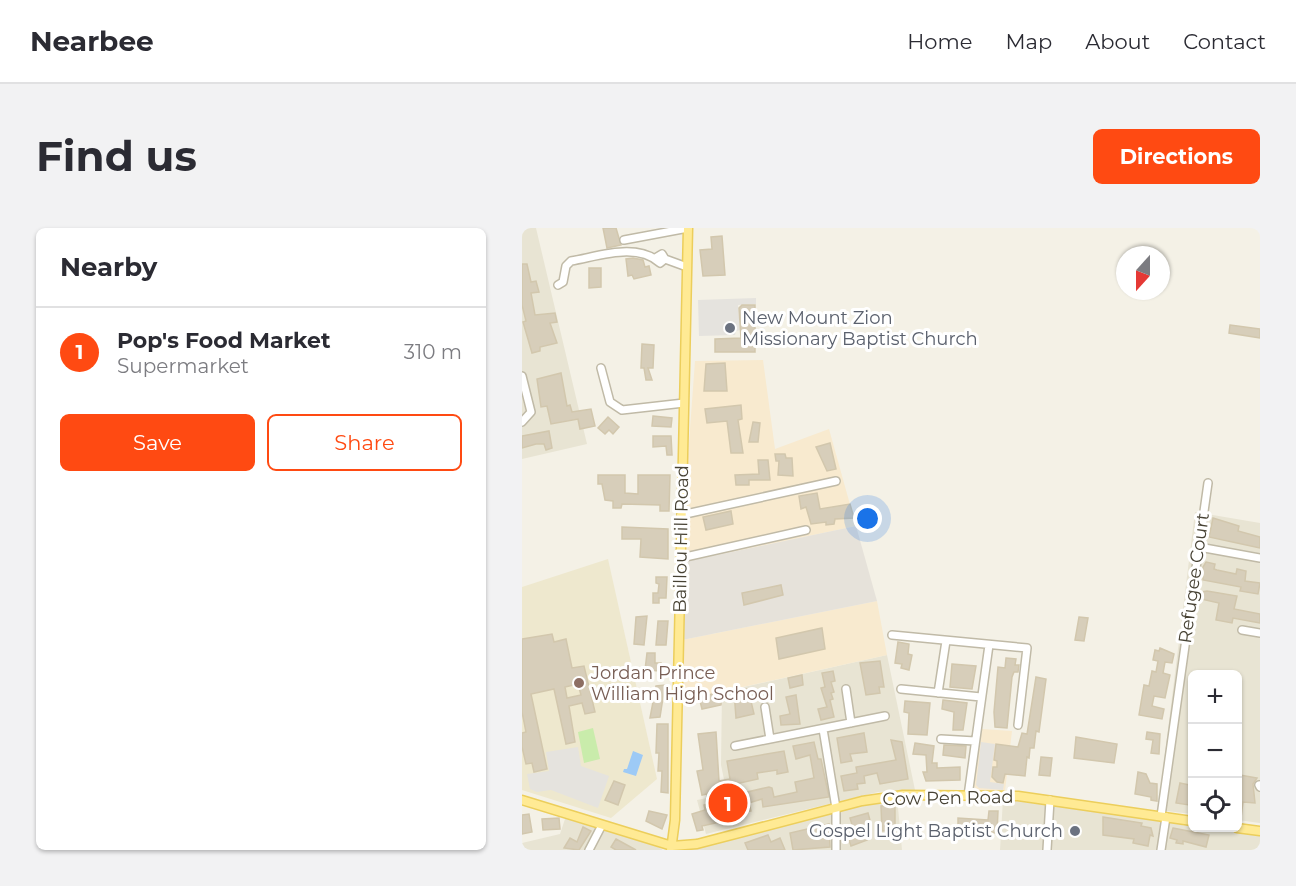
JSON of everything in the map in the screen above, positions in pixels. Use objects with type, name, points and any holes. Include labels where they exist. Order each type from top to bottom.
[{"type":"main road","name":"Baillou Hill Road","points":[[672,848],[688,228]]},
{"type":"main road","name":"Cow Pen Road","points":[[672,848],[697,844],[882,797],[968,796],[1050,800],[1188,820]]},
{"type":"main road","points":[[522,800],[672,848]]},
{"type":"main road","points":[[1242,828],[1260,829]]},
{"type":"street","points":[[624,240],[688,228]]},
{"type":"street","points":[[558,285],[563,282],[566,266],[571,261],[629,251],[657,257],[662,254],[665,259],[687,267]]},
{"type":"street","points":[[601,368],[610,402],[622,410],[684,404]]},
{"type":"street","points":[[522,376],[531,412],[522,422]]},
{"type":"street","points":[[681,515],[836,481]]},
{"type":"street","name":"Refugee Court","points":[[1161,850],[1163,817],[1208,483]]},
{"type":"street","points":[[681,558],[806,530]]},
{"type":"street","points":[[1199,547],[1260,558]]},
{"type":"street","points":[[1242,630],[1260,633]]},
{"type":"street","points":[[892,635],[1027,648],[1018,725]]},
{"type":"street","points":[[938,693],[946,641]]},
{"type":"street","points":[[968,796],[989,645]]},
{"type":"street","points":[[846,689],[851,723]]},
{"type":"street","points":[[901,689],[981,697]]},
{"type":"street","points":[[765,707],[770,739]]},
{"type":"street","points":[[735,746],[885,716]]},
{"type":"street","points":[[823,729],[836,808],[836,850]]},
{"type":"street","points":[[941,739],[975,741]]},
{"type":"street","points":[[1047,850],[1050,800]]},
{"type":"street","points":[[589,850],[602,825]]},
{"type":"shaded area","points":[[522,228],[536,228],[587,444],[522,459]]},
{"type":"shaded area","points":[[756,298],[756,304],[738,305],[740,330],[736,331],[735,335],[699,336],[698,300]]},
{"type":"shaded area","points":[[763,360],[775,449],[829,429],[856,526],[684,562],[686,483],[695,361]]},
{"type":"shaded area","points":[[1195,512],[1260,523],[1260,823],[1242,821],[1242,670],[1188,670],[1188,814],[1158,810]]},
{"type":"shaded area","points":[[856,526],[877,601],[682,640],[684,562]]},
{"type":"shaded area","name":"Jordan Prince William High School","points":[[608,559],[657,779],[611,818],[522,790],[522,587]]},
{"type":"shaded area","points":[[877,601],[887,655],[680,701],[682,640]]},
{"type":"shaded area","points":[[887,655],[915,790],[878,792],[706,834],[697,800],[727,794],[721,765],[722,692]]},
{"type":"shaded area","points":[[982,729],[1012,731],[1005,791],[977,790],[974,786]]},
{"type":"shaded area","points":[[981,742],[995,744],[990,782],[1004,784],[1003,790],[979,788],[976,785]]},
{"type":"shaded area","points":[[578,747],[581,766],[609,776],[598,808],[551,790],[537,792],[530,789],[527,774],[549,771],[546,752]]},
{"type":"shaded area","points":[[897,797],[902,850],[685,850]]},
{"type":"shaded area","points":[[1003,799],[1188,823],[1188,832],[1242,831],[1260,834],[1260,850],[1000,850]]},
{"type":"shaded area","points":[[566,816],[649,842],[663,850],[522,850],[522,843],[560,834]]},
{"type":"green space","points":[[593,728],[600,759],[584,763],[578,732]]},
{"type":"water","points":[[633,751],[643,755],[636,776],[623,772],[627,769]]},
{"type":"building","points":[[603,228],[616,228],[621,245],[607,248]]},
{"type":"building","points":[[722,236],[725,275],[703,276],[700,250],[712,249],[711,237]]},
{"type":"building","points":[[626,259],[643,260],[645,267],[649,266],[651,275],[634,279],[632,275],[628,276]]},
{"type":"building","points":[[522,264],[527,264],[531,282],[536,281],[539,292],[531,293],[535,315],[555,313],[557,322],[550,323],[557,343],[540,347],[540,351],[532,353],[523,322],[526,321],[522,305]]},
{"type":"building","points":[[589,268],[601,268],[601,287],[589,288]]},
{"type":"building","points":[[742,305],[755,305],[755,352],[715,352],[715,339],[741,338],[739,308]]},
{"type":"building","points":[[1230,325],[1260,329],[1260,338],[1229,333]]},
{"type":"building","points":[[642,344],[654,345],[653,368],[648,368],[652,380],[646,380],[644,368],[641,368]]},
{"type":"building","points":[[725,363],[727,391],[704,391],[706,364]]},
{"type":"building","points":[[561,373],[567,406],[570,405],[572,412],[591,409],[595,426],[580,429],[578,419],[551,424],[547,406],[541,407],[537,379]]},
{"type":"building","points":[[741,405],[742,419],[738,420],[743,453],[731,453],[727,421],[707,423],[705,409]]},
{"type":"building","points":[[653,416],[672,418],[671,427],[652,426]]},
{"type":"building","points":[[608,417],[619,427],[613,434],[609,430],[605,434],[598,428]]},
{"type":"building","points":[[753,422],[760,423],[758,442],[749,442]]},
{"type":"building","points":[[549,431],[552,448],[546,450],[544,444],[536,444],[522,448],[522,436]]},
{"type":"building","points":[[653,436],[671,436],[672,455],[667,455],[666,446],[653,447]]},
{"type":"building","points":[[830,443],[836,469],[827,471],[816,447]]},
{"type":"building","points":[[775,454],[785,454],[786,458],[792,458],[793,476],[778,475],[779,461],[776,461]]},
{"type":"building","points":[[758,460],[768,460],[770,480],[749,480],[749,485],[736,485],[735,475],[759,474]]},
{"type":"building","points":[[598,475],[625,475],[625,493],[638,494],[638,475],[670,475],[669,511],[660,511],[660,505],[622,504],[621,508],[613,508],[613,501],[605,500],[602,484],[598,484]]},
{"type":"building","points":[[817,493],[820,509],[850,504],[854,518],[835,519],[834,524],[826,525],[826,522],[811,524],[806,507],[801,509],[799,496]]},
{"type":"building","points":[[731,511],[733,524],[706,530],[703,517]]},
{"type":"building","points":[[1213,518],[1239,526],[1238,531],[1260,537],[1260,548],[1209,537]]},
{"type":"building","points":[[622,527],[668,529],[668,559],[640,557],[641,539],[622,539]]},
{"type":"building","points":[[1206,562],[1215,564],[1214,569],[1217,570],[1236,574],[1237,569],[1246,571],[1245,581],[1260,583],[1258,594],[1240,591],[1241,587],[1203,580],[1203,567]]},
{"type":"building","points":[[656,577],[667,577],[666,598],[659,598],[659,603],[653,603],[653,593],[658,593],[659,584],[656,583]]},
{"type":"building","points":[[781,585],[783,595],[744,605],[742,593]]},
{"type":"building","points":[[1202,592],[1237,596],[1234,609],[1260,614],[1260,623],[1233,618],[1232,623],[1216,620],[1219,603],[1201,599]]},
{"type":"building","points":[[647,616],[644,645],[634,644],[636,617]]},
{"type":"building","points":[[1079,617],[1088,618],[1084,641],[1075,640]]},
{"type":"building","points":[[658,621],[668,621],[666,645],[656,645]]},
{"type":"building","points":[[822,628],[825,649],[779,659],[776,638]]},
{"type":"building","points":[[552,634],[554,642],[566,639],[572,668],[584,666],[595,712],[585,714],[582,703],[569,706],[575,742],[566,744],[554,689],[531,694],[547,769],[534,772],[532,763],[526,764],[522,747],[522,733],[526,732],[522,712],[522,639]],"holes":[[[578,684],[581,695],[567,698],[565,687]]]},
{"type":"building","points":[[898,642],[909,644],[908,654],[912,655],[909,670],[901,668],[902,664],[895,663]]},
{"type":"building","points":[[1160,648],[1174,654],[1172,663],[1165,662],[1163,673],[1170,675],[1165,698],[1154,696],[1152,706],[1164,709],[1162,719],[1139,715],[1144,685],[1149,686],[1152,671],[1156,672],[1158,661],[1153,660],[1155,650],[1159,651]]},
{"type":"building","points":[[647,653],[655,653],[655,663],[661,663],[660,671],[645,670]]},
{"type":"building","points":[[1006,658],[1016,659],[1015,665],[1019,665],[1018,672],[1014,672],[1012,677],[1007,728],[995,727],[994,712],[998,667],[1005,668]]},
{"type":"building","points":[[880,661],[884,687],[879,687],[880,693],[866,695],[860,663]]},
{"type":"building","points":[[952,664],[976,666],[972,689],[950,687]]},
{"type":"building","points":[[833,671],[835,681],[831,682],[834,692],[831,693],[833,699],[830,700],[834,717],[821,720],[818,709],[827,707],[821,688],[825,687],[822,673]]},
{"type":"building","points":[[802,675],[803,685],[790,688],[788,678]]},
{"type":"building","points":[[1036,677],[1046,679],[1039,732],[1036,731],[1034,748],[1030,748],[1029,758],[1027,757],[1025,776],[1005,774],[1003,783],[997,782],[992,777],[993,767],[997,767],[997,761],[994,760],[996,744],[1018,747],[1022,733],[1027,734]]},
{"type":"building","points":[[665,685],[660,717],[650,718],[656,686]]},
{"type":"building","points":[[752,688],[753,697],[750,697],[754,714],[736,718],[734,691]]},
{"type":"building","points":[[722,692],[721,705],[702,709],[699,697]]},
{"type":"building","points":[[796,695],[800,724],[781,725],[780,716],[790,714],[786,697]]},
{"type":"building","points":[[943,700],[967,703],[963,730],[953,730],[954,712],[942,709]]},
{"type":"building","points":[[905,701],[930,703],[927,735],[908,734],[909,713],[904,712]]},
{"type":"building","points":[[657,724],[668,724],[668,793],[661,792],[662,771],[658,771],[659,753],[656,753]]},
{"type":"building","points":[[716,732],[719,781],[730,779],[727,761],[784,751],[788,772],[777,774],[777,770],[757,773],[758,779],[731,785],[734,795],[769,787],[772,788],[774,797],[797,792],[795,782],[814,778],[810,755],[796,759],[793,746],[814,742],[818,759],[821,759],[829,797],[763,807],[762,799],[749,803],[751,811],[742,813],[741,807],[718,813],[720,822],[702,826],[703,830],[697,831],[692,814],[705,810],[704,805],[708,804],[707,794],[702,795],[697,771],[703,770],[698,734]]},
{"type":"building","points":[[1147,732],[1160,734],[1159,754],[1151,753],[1153,740],[1146,739]]},
{"type":"building","points":[[864,733],[867,752],[850,754],[852,761],[841,763],[837,738]]},
{"type":"building","points":[[1076,737],[1117,744],[1114,763],[1074,758]]},
{"type":"building","points":[[891,740],[902,742],[908,779],[880,784],[877,773],[864,776],[865,783],[857,784],[858,789],[844,791],[841,776],[857,773],[856,767],[896,760]]},
{"type":"building","points":[[915,743],[934,746],[932,763],[937,763],[937,768],[960,767],[960,780],[926,781],[923,772],[927,772],[926,755],[913,754]]},
{"type":"building","points":[[944,745],[966,746],[965,758],[943,755]]},
{"type":"building","points":[[1041,757],[1052,758],[1050,776],[1039,775]]},
{"type":"building","points":[[1138,772],[1146,774],[1150,783],[1157,784],[1157,801],[1151,800],[1151,797],[1135,794]]},
{"type":"building","points":[[1242,775],[1257,778],[1253,784],[1255,803],[1243,802],[1242,810]]},
{"type":"building","points":[[614,781],[625,785],[618,805],[605,800]]},
{"type":"building","points":[[1180,783],[1188,785],[1188,805],[1176,803]]},
{"type":"building","points":[[895,805],[895,830],[882,831],[881,806]]},
{"type":"building","points":[[649,811],[667,815],[662,829],[646,821]]},
{"type":"building","points":[[989,811],[998,811],[997,833],[981,832],[981,829],[958,828],[958,818],[988,820]]},
{"type":"building","points":[[868,813],[871,824],[862,827],[867,840],[851,846],[848,837],[855,835],[850,818]]},
{"type":"building","points":[[529,814],[532,832],[522,834],[522,815]]},
{"type":"building","points":[[1103,817],[1142,823],[1141,826],[1151,828],[1153,836],[1150,835],[1148,846],[1133,843],[1134,839],[1103,835]]},
{"type":"building","points":[[559,818],[560,829],[543,830],[542,819]]},
{"type":"building","points":[[829,824],[830,847],[793,850],[790,833]]},
{"type":"building","points":[[583,827],[591,831],[579,850],[564,848],[570,838],[577,842]]},
{"type":"building","points":[[1173,828],[1209,835],[1206,847],[1183,841],[1183,844],[1176,843],[1177,840],[1170,838]]},
{"type":"building","points":[[768,835],[771,842],[780,838],[785,850],[748,850],[745,843]]},
{"type":"building","points":[[616,839],[636,850],[616,850],[611,847]]},
{"type":"place","name":"New Mount Zion Missionary Baptist Church","points":[[730,328]]},
{"type":"place","name":"Jordan Prince William High School","points":[[579,683]]},
{"type":"place","name":"Pop's Food Market","points":[[728,803]]},
{"type":"place","name":"Gospel Light Baptist Church","points":[[1075,831]]}]
